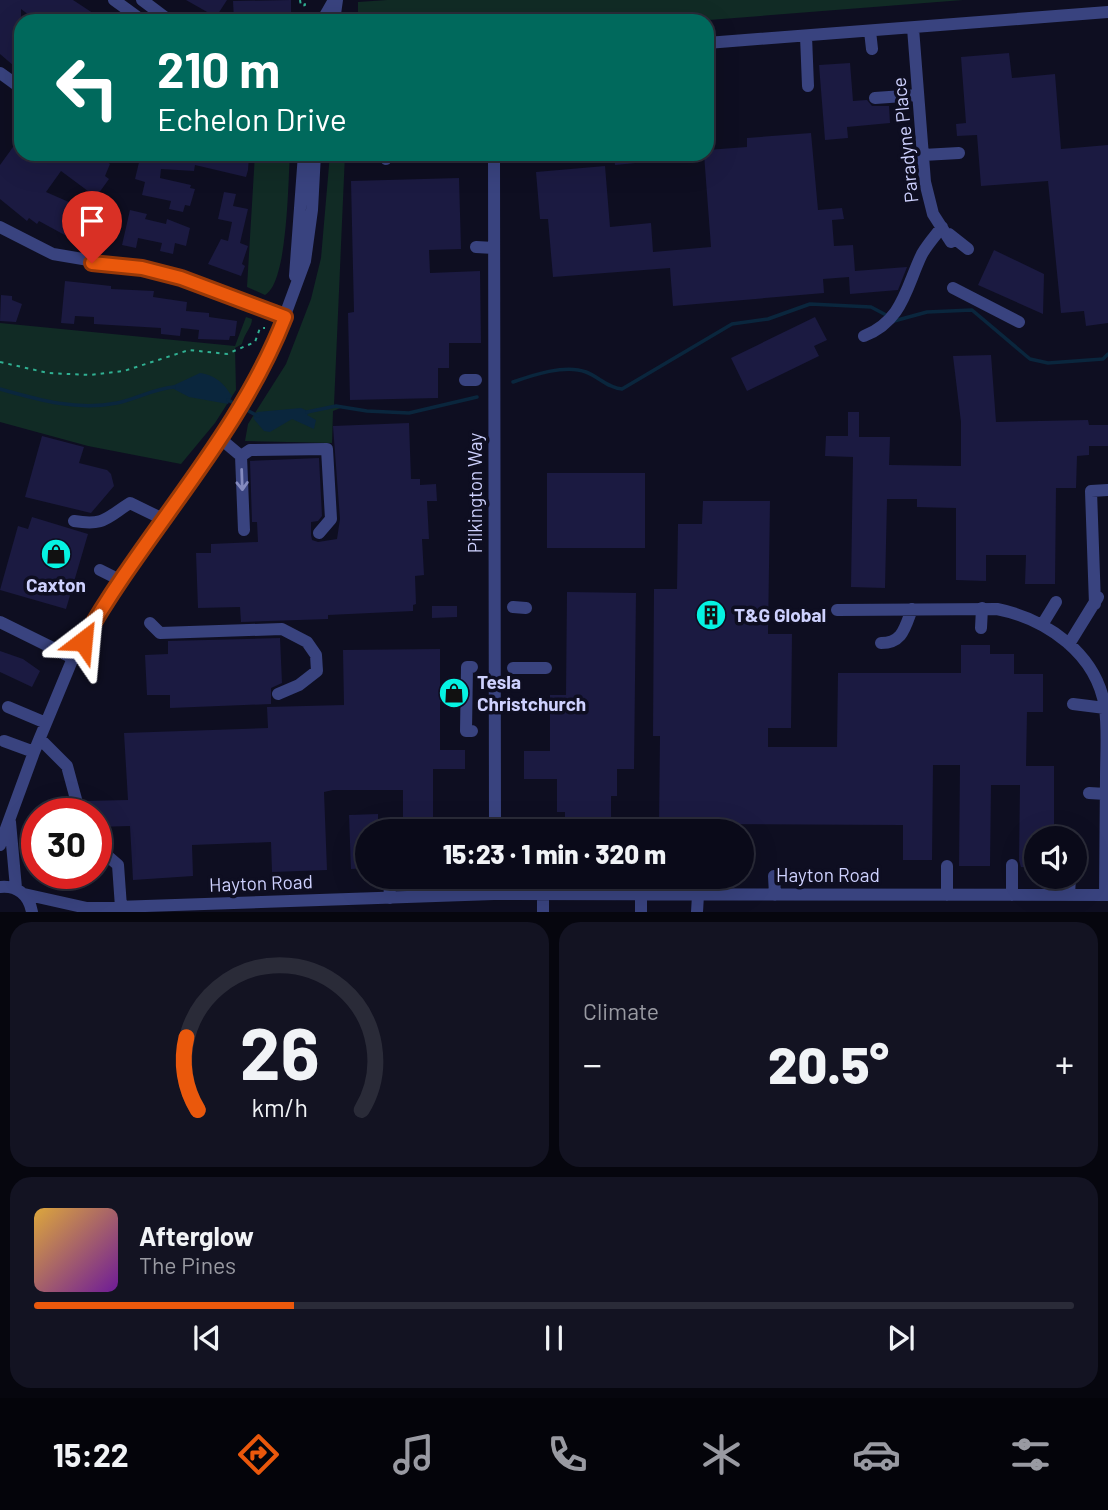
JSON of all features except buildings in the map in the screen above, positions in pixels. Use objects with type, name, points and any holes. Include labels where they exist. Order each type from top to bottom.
[{"type":"street","points":[[114,0],[133,14]]},
{"type":"street","points":[[142,0],[161,14]]},
{"type":"street","points":[[714,43],[1108,12]]},
{"type":"street","name":"Paradyne Place","points":[[913,28],[925,182],[933,214],[947,234]]},
{"type":"street","points":[[870,31],[872,49]]},
{"type":"street","points":[[806,36],[808,86]]},
{"type":"street","points":[[0,72],[14,83]]},
{"type":"street","points":[[875,98],[918,94]]},
{"type":"street","points":[[923,155],[958,153]]},
{"type":"street","points":[[292,297],[303,161]]},
{"type":"street","points":[[0,845],[34,752],[74,658],[120,580],[236,418],[285,317],[300,280],[309,241],[315,161]]},
{"type":"street","name":"Pilkington Way","points":[[494,161],[495,819]]},
{"type":"street","points":[[0,227],[53,254],[160,272],[285,317]]},
{"type":"street","points":[[864,336],[891,317],[910,290],[922,254],[947,234],[968,249]]},
{"type":"street","points":[[475,247],[494,248]]},
{"type":"street","points":[[953,288],[1019,322]]},
{"type":"street","points":[[222,440],[241,456],[244,530]]},
{"type":"street","points":[[241,456],[250,450],[327,449],[331,519],[319,533]]},
{"type":"street","points":[[1095,604],[1091,491],[1108,490]]},
{"type":"street","points":[[74,521],[95,524],[112,517],[130,503],[163,519]]},
{"type":"street","points":[[100,569],[120,580]]},
{"type":"street","points":[[1069,644],[1101,590]]},
{"type":"street","points":[[1042,625],[1056,602]]},
{"type":"street","points":[[513,607],[526,608]]},
{"type":"street","points":[[981,628],[982,608]]},
{"type":"street","points":[[837,610],[982,608],[1019,614],[1042,625],[1069,644],[1093,673],[1105,699],[1107,895]]},
{"type":"street","points":[[881,643],[892,643],[901,637],[912,609]]},
{"type":"street","points":[[0,622],[74,658]]},
{"type":"street","points":[[149,623],[160,633],[282,629],[307,642],[316,654],[317,671],[299,685],[278,694]]},
{"type":"street","points":[[472,667],[467,667],[466,731],[472,731]]},
{"type":"street","points":[[513,668],[546,668]]},
{"type":"street","points":[[1073,704],[1105,699]]},
{"type":"street","points":[[8,707],[46,723]]},
{"type":"street","points":[[40,739],[67,766],[77,798]]},
{"type":"street","points":[[4,741],[34,752]]},
{"type":"street","points":[[1089,793],[1106,794]]},
{"type":"street","points":[[10,822],[20,891],[32,912]]},
{"type":"street","points":[[112,861],[118,866],[113,909]]},
{"type":"street","points":[[1012,865],[1012,895]]},
{"type":"street","points":[[947,866],[947,895]]},
{"type":"street","points":[[774,876],[775,895]]},
{"type":"street","name":"Hayton Road","points":[[0,887],[87,908],[113,909],[297,906],[390,898],[494,894],[1107,895]]},
{"type":"street","points":[[390,889],[390,898]]},
{"type":"street","points":[[494,889],[494,894]]},
{"type":"street","points":[[1069,889],[1069,895]]},
{"type":"street","points":[[543,894],[543,912]]},
{"type":"street","points":[[641,894],[641,912]]},
{"type":"street","points":[[697,912],[698,895]]},
{"type":"street","name":"Hayton Road","points":[[69,912],[87,908]]},
{"type":"path","points":[[0,362],[67,375],[107,374],[189,350],[229,353],[255,342],[260,328],[269,330]]},
{"type":"green space","points":[[963,0],[714,20],[714,14],[358,14],[358,2]]},
{"type":"green space","points":[[255,161],[290,161],[285,230],[273,287],[265,295],[247,287]]},
{"type":"green space","points":[[329,161],[345,161],[334,405],[343,407],[333,411],[332,443],[245,441],[248,424],[286,364],[311,299],[321,258]]},
{"type":"green space","points":[[246,317],[252,319],[251,325],[242,344],[235,348],[236,390],[215,423],[181,464],[88,446],[0,422],[0,323],[235,346]]},
{"type":"water","points":[[200,373],[215,378],[222,384],[232,396],[228,404],[189,397],[170,387]]},
{"type":"water","points":[[301,408],[310,412],[307,415],[316,420],[314,429],[292,419],[270,432],[264,431],[253,418],[257,412]]},
{"type":"waterway","points":[[513,382],[549,371],[569,369],[586,372],[612,387],[622,389],[732,324],[768,319],[810,304],[871,307],[888,316]]},
{"type":"waterway","points":[[894,321],[927,312],[972,310],[1030,359],[1048,363],[1103,359],[1108,354]]},
{"type":"waterway","points":[[0,389],[44,400],[87,406],[117,403],[174,387]]},
{"type":"waterway","points":[[307,412],[336,406],[409,413],[477,397]]},
{"type":"waterway","points":[[228,400],[258,416]]},
{"type":"place","name":"Caxton","points":[[56,554]]},
{"type":"place","name":"T&G Global","points":[[711,615]]},
{"type":"place","name":"Tesla Christchurch","points":[[454,693]]},
{"type":"route","points":[[83,641],[128,568],[233,423],[253,388],[285,317],[160,272],[92,263]]}]
